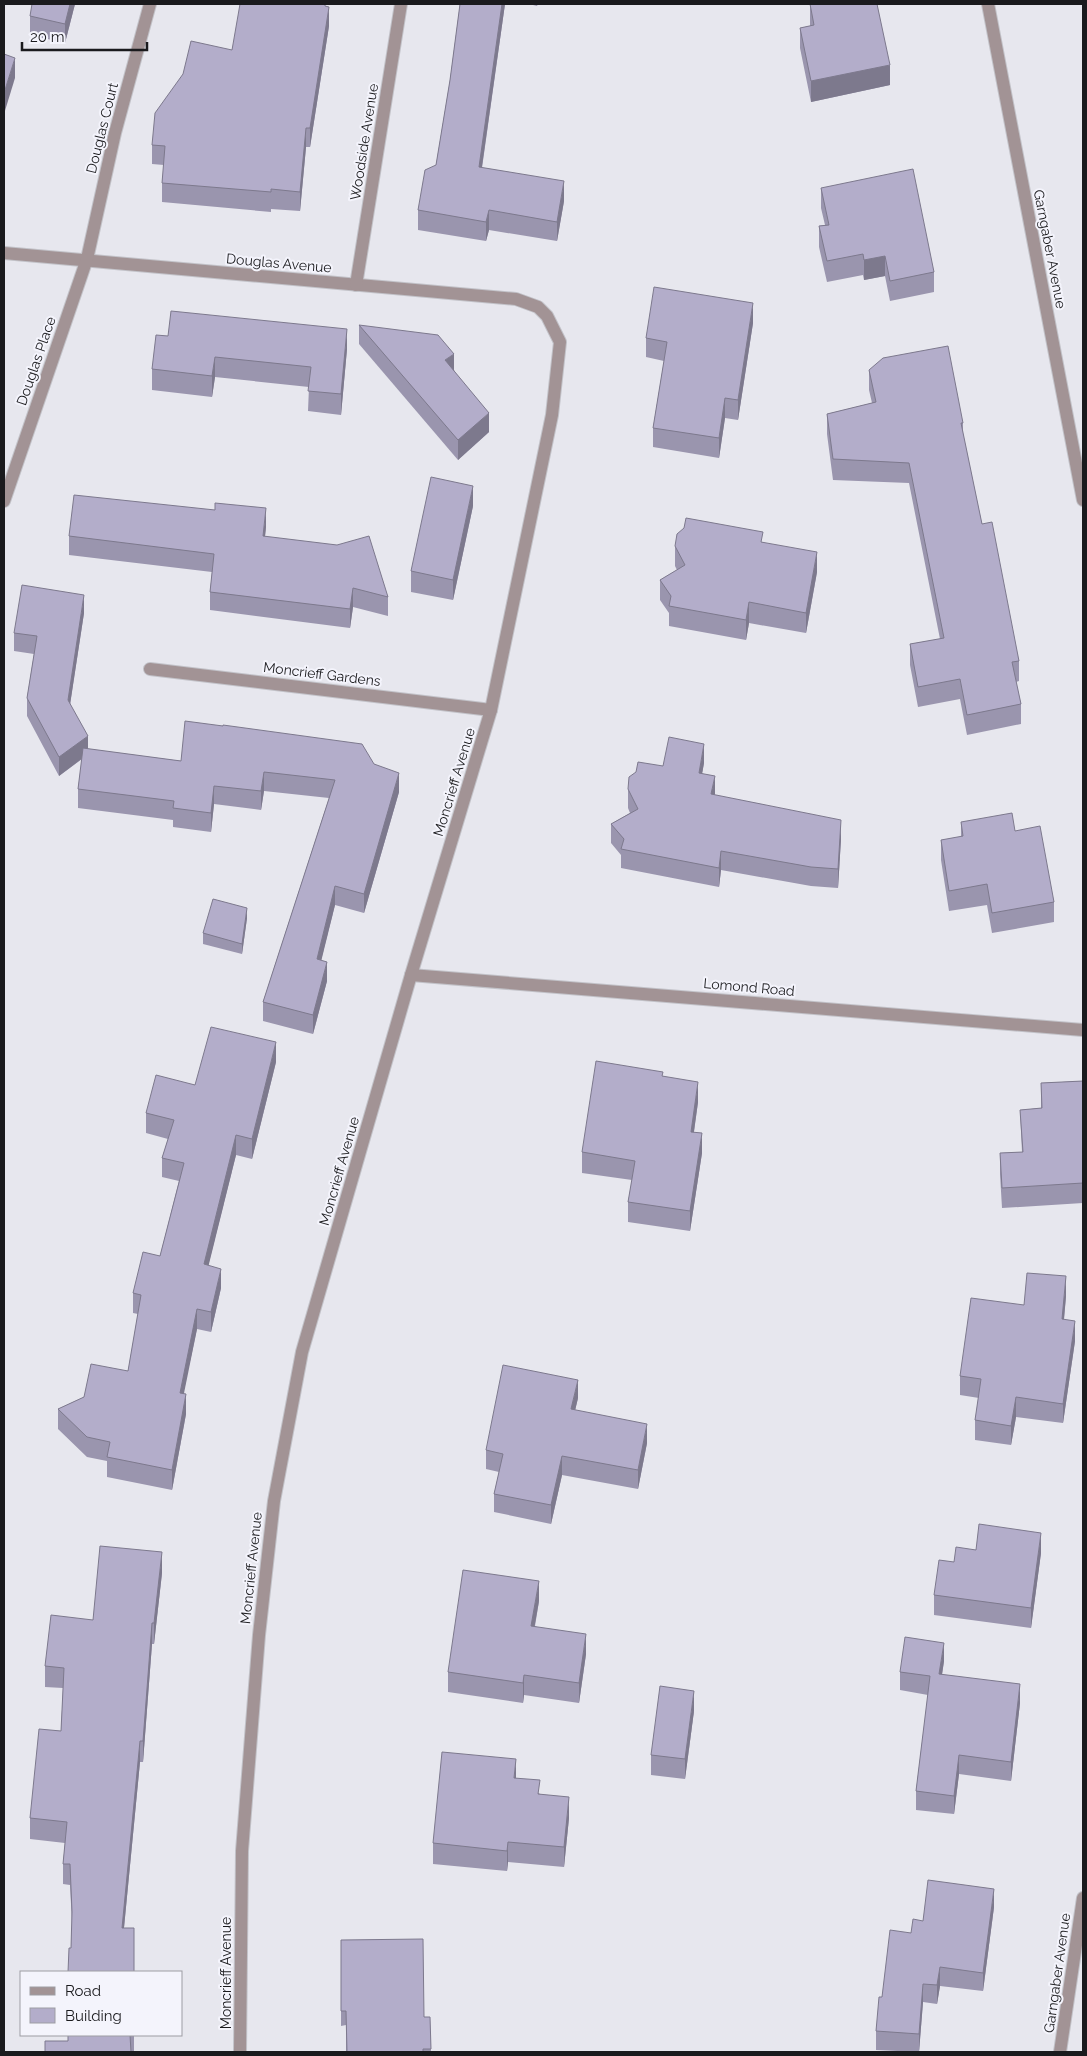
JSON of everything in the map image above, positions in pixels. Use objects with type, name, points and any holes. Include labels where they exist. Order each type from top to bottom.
[{"type":"street","name":"Douglas Court","points":[[87,259],[115,133],[150,4]]},
{"type":"street","name":"Woodside Avenue","points":[[356,285],[401,4]]},
{"type":"street","name":"Garngaber Avenue","points":[[988,4],[1083,500]]},
{"type":"street","name":"Douglas Avenue","points":[[4,253],[516,299],[538,307],[548,316]]},
{"type":"street","name":"Douglas Place","points":[[4,501],[87,259]]},
{"type":"street","name":"Moncrieff Avenue","points":[[240,2052],[242,1850],[259,1635],[274,1501],[302,1352],[411,975],[491,710],[552,415],[560,342],[548,316]]},
{"type":"street","name":"Moncrieff Gardens","points":[[150,669],[491,710]]},
{"type":"street","name":"Lomond Road","points":[[411,975],[1083,1030]]},
{"type":"street","name":"Garngaber Avenue","points":[[1060,2052],[1083,1898]]},
{"type":"building","points":[[32,4],[70,4],[65,24],[30,16]]},
{"type":"building","points":[[240,4],[325,4],[325,6],[329,7],[310,128],[306,128],[300,192],[271,189],[271,192],[162,183],[165,146],[152,145],[155,113],[183,74],[191,41],[232,50]]},
{"type":"building","points":[[460,4],[502,4],[479,167],[564,181],[557,222],[489,210],[486,222],[418,210],[425,170],[436,165]]},
{"type":"building","points":[[810,4],[877,4],[890,65],[811,81],[800,28],[814,25]]},
{"type":"building","points":[[4,54],[15,58],[4,93]]},
{"type":"building","points":[[913,169],[934,272],[890,281],[885,256],[864,260],[863,254],[827,261],[819,226],[829,225],[821,188]]},
{"type":"building","points":[[654,287],[753,303],[738,400],[725,398],[719,438],[653,428],[667,342],[646,338]]},
{"type":"building","points":[[171,311],[347,329],[341,394],[308,391],[311,367],[215,357],[212,376],[152,369],[156,335],[168,336]]},
{"type":"building","points":[[359,325],[438,335],[454,354],[445,360],[489,413],[458,440]]},
{"type":"building","points":[[948,346],[963,423],[961,423],[982,524],[992,522],[1019,661],[1012,662],[1021,704],[967,715],[960,679],[918,687],[910,644],[944,638],[909,463],[833,459],[827,414],[876,402],[869,370],[883,358]]},
{"type":"building","points":[[431,477],[473,486],[453,580],[411,571]]},
{"type":"building","points":[[74,495],[215,510],[215,503],[266,508],[263,536],[337,545],[369,536],[388,597],[353,588],[350,609],[210,592],[214,554],[69,536]]},
{"type":"building","points":[[686,518],[763,532],[761,542],[817,552],[806,613],[749,602],[746,620],[669,606],[671,596],[660,580],[685,565],[675,546],[677,534],[684,528]]},
{"type":"building","points":[[22,585],[84,595],[68,700],[88,736],[59,757],[27,698],[37,636],[14,633]]},
{"type":"building","points":[[185,721],[362,744],[374,764],[399,773],[364,894],[335,886],[317,959],[327,962],[313,1015],[263,1002],[335,780],[264,772],[261,791],[214,786],[211,813],[173,808],[174,801],[78,789],[83,748],[181,761]]},
{"type":"building","points":[[669,737],[704,744],[699,773],[715,776],[711,794],[841,820],[838,869],[811,867],[721,851],[719,868],[621,849],[624,839],[611,824],[638,809],[628,789],[629,777],[636,772],[638,762],[663,766]]},
{"type":"building","points":[[1012,813],[1015,831],[1040,826],[1054,902],[992,913],[987,884],[949,891],[941,840],[963,836],[961,822]]},
{"type":"building","points":[[213,899],[247,908],[242,944],[203,933]]},
{"type":"building","points":[[211,1027],[276,1042],[252,1139],[236,1135],[204,1264],[221,1269],[211,1312],[197,1309],[180,1393],[186,1394],[172,1470],[107,1457],[110,1442],[87,1437],[58,1409],[84,1397],[91,1364],[128,1371],[141,1295],[133,1293],[143,1252],[160,1256],[184,1163],[162,1158],[174,1120],[146,1113],[156,1075],[195,1085]]},
{"type":"building","points":[[596,1061],[663,1072],[662,1076],[698,1082],[691,1132],[702,1133],[690,1211],[628,1202],[635,1161],[582,1152]]},
{"type":"building","points":[[1083,1081],[1083,1183],[1002,1188],[1000,1153],[1023,1152],[1020,1110],[1042,1108],[1041,1083]]},
{"type":"building","points":[[1027,1273],[1066,1276],[1062,1319],[1075,1321],[1063,1404],[1016,1397],[1011,1426],[975,1420],[981,1379],[960,1376],[971,1298],[1024,1305]]},
{"type":"building","points":[[503,1365],[578,1380],[571,1409],[647,1424],[638,1470],[562,1456],[551,1505],[494,1494],[503,1454],[486,1450]]},
{"type":"building","points":[[979,1524],[1041,1533],[1031,1608],[934,1595],[939,1560],[954,1562],[956,1547],[976,1550]]},
{"type":"building","points":[[100,1546],[162,1552],[154,1623],[152,1623],[143,1741],[140,1741],[122,1928],[134,1928],[134,1971],[68,1971],[72,1912],[70,1864],[63,1864],[67,1822],[30,1818],[39,1729],[61,1731],[64,1668],[45,1666],[51,1615],[93,1620]]},
{"type":"building","points":[[463,1570],[539,1581],[531,1626],[586,1634],[579,1683],[524,1675],[523,1683],[448,1672]]},
{"type":"building","points":[[905,1637],[944,1643],[939,1674],[1020,1684],[1011,1762],[959,1755],[954,1796],[916,1791],[930,1676],[900,1672]]},
{"type":"building","points":[[660,1686],[694,1691],[685,1759],[651,1755]]},
{"type":"building","points":[[442,1752],[516,1759],[514,1778],[540,1780],[538,1794],[569,1797],[564,1847],[508,1842],[507,1851],[433,1843]]},
{"type":"building","points":[[928,1880],[994,1889],[983,1973],[940,1967],[937,1985],[923,1984],[919,2034],[876,2031],[879,1997],[882,1997],[890,1930],[911,1933],[913,1919],[923,1921]]},
{"type":"building","points":[[423,1939],[424,2017],[430,2017],[431,2049],[423,2049],[423,2052],[347,2052],[346,2011],[341,2011],[341,1940]]},
{"type":"building","points":[[68,2036],[130,2036],[131,2052],[45,2052],[45,2041],[68,2041]]}]
